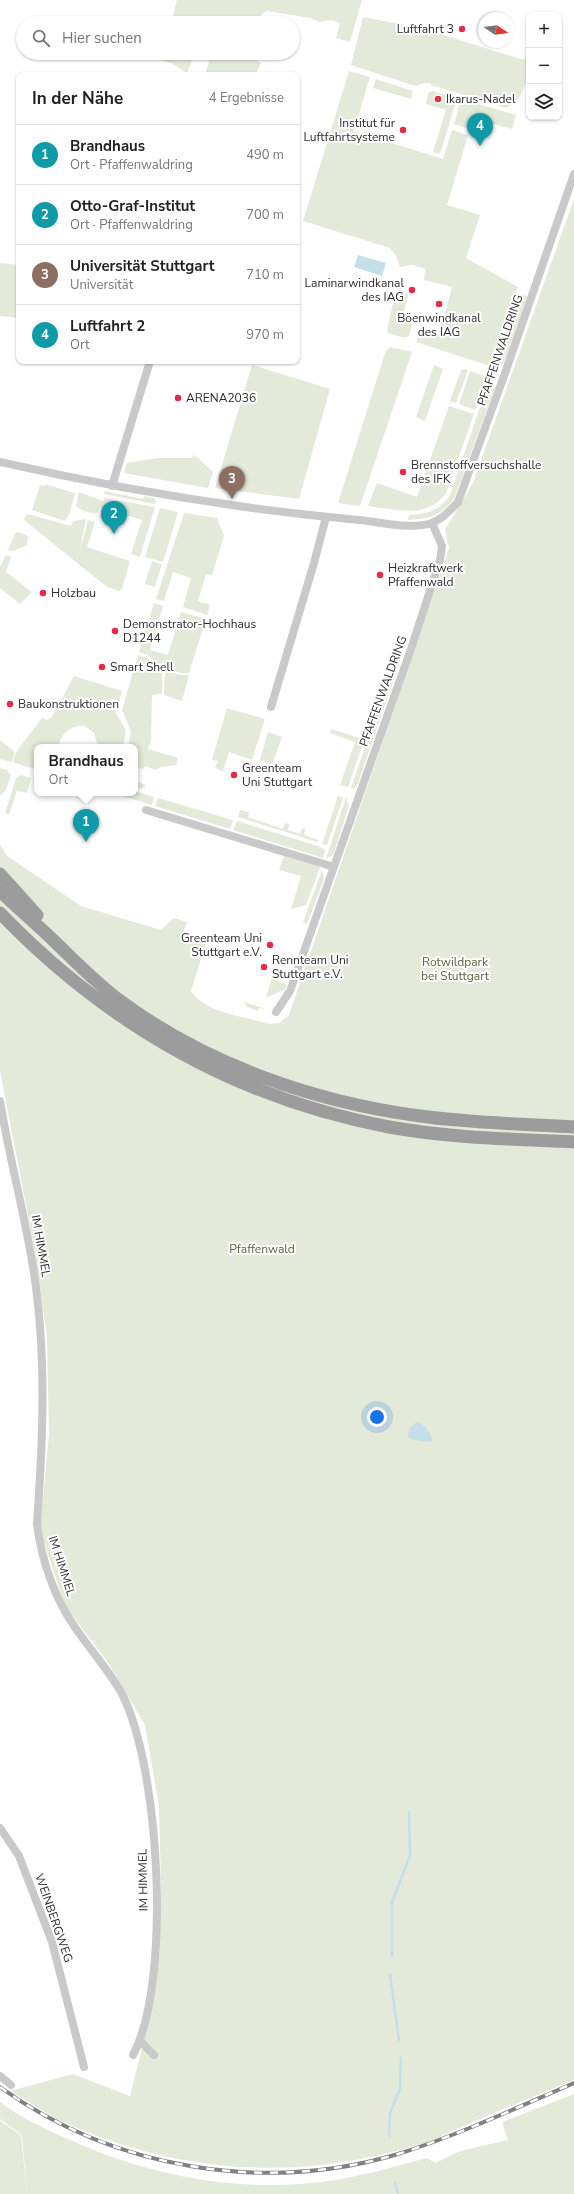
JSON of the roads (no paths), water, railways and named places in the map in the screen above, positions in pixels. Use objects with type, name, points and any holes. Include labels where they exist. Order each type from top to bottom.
[{"type":"highway","points":[[0,874],[44,923],[42,930]]},
{"type":"highway","points":[[0,891],[85,972],[119,1000],[159,1026],[234,1065],[301,1091],[359,1106],[420,1116],[574,1127]]},
{"type":"highway","points":[[0,914],[65,975],[115,1014],[196,1063],[253,1089],[343,1117],[390,1127],[484,1137],[574,1142]]},
{"type":"street","name":"PFAFFENWALDRING","points":[[276,1012],[290,991],[412,646],[440,560],[442,546],[432,523],[448,512],[458,502],[504,376],[574,174]]},
{"type":"street","points":[[112,486],[149,364]]},
{"type":"street","points":[[0,462],[112,486],[199,500],[326,517],[396,524],[432,523]]},
{"type":"street","points":[[271,707],[314,564],[326,517]]},
{"type":"street","points":[[146,810],[334,867]]},
{"type":"street","name":"IM HIMMEL","points":[[0,1101],[33,1268],[40,1324],[43,1435],[37,1524],[39,1537],[59,1600],[74,1626],[98,1657],[121,1693],[138,1732],[150,1794],[154,1839],[155,1941],[151,1995],[140,2041],[133,2055]]},
{"type":"street","name":"WEINBERGWEG","points":[[0,1828],[19,1856],[52,1942],[84,2067]]},
{"type":"street","points":[[140,2041],[154,2054]]},
{"type":"street","points":[[0,2076],[11,2085]]},
{"type":"water","points":[[358,255],[386,263],[382,276],[354,267]]},
{"type":"water","points":[[417,1422],[422,1425],[431,1435],[432,1441],[428,1442],[410,1439],[408,1437],[409,1428]]},
{"type":"waterway","points":[[392,1957],[392,1902],[410,1856],[409,1812]]},
{"type":"waterway","points":[[390,1975],[399,2040]]},
{"type":"waterway","points":[[389,2136],[390,2113],[400,2089],[401,2058]]},
{"type":"waterway","points":[[395,2183],[398,2194]]},
{"type":"railway","points":[[0,2087],[44,2115],[91,2138],[141,2155],[192,2166],[243,2172],[295,2172],[347,2166],[421,2147],[465,2130],[574,2083]]},
{"type":"place","name":"Luftfahrt 3","points":[[462,29]]},
{"type":"place","name":"Ikarus-Nadel","points":[[438,99]]},
{"type":"place","name":"Institut für Luftfahrtsysteme","points":[[403,130]]},
{"type":"place","name":"Luftfahrt 2","points":[[480,146]]},
{"type":"place","name":"Laminarwindkanal des IAG","points":[[412,290]]},
{"type":"place","name":"Böenwindkanal des IAG","points":[[439,304]]},
{"type":"place","name":"ARENA2036","points":[[178,398]]},
{"type":"place","name":"Brennstoffversuchshalle des IFK","points":[[403,472]]},
{"type":"place","name":"Universität Stuttgart","points":[[232,499]]},
{"type":"place","name":"Otto-Graf-Institut","points":[[114,534]]},
{"type":"place","name":"Heizkraftwerk Pfaffenwald","points":[[380,575]]},
{"type":"place","name":"Holzbau","points":[[43,593]]},
{"type":"place","name":"Demonstrator-Hochhaus D1244","points":[[115,631]]},
{"type":"place","name":"Smart Shell","points":[[102,667]]},
{"type":"place","name":"Baukonstruktionen","points":[[10,704]]},
{"type":"place","name":"Greenteam Uni Stuttgart","points":[[234,775]]},
{"type":"place","name":"Brandhaus","points":[[86,842]]},
{"type":"place","name":"Greenteam Uni Stuttgart e.V.","points":[[270,945]]},
{"type":"place","name":"Rennteam Uni Stuttgart e.V.","points":[[264,967]]},
{"type":"park label","name":"Rotwildpark bei Stuttgart","points":[[455,969]]},
{"type":"park label","name":"Pfaffenwald","points":[[262,1249]]}]
